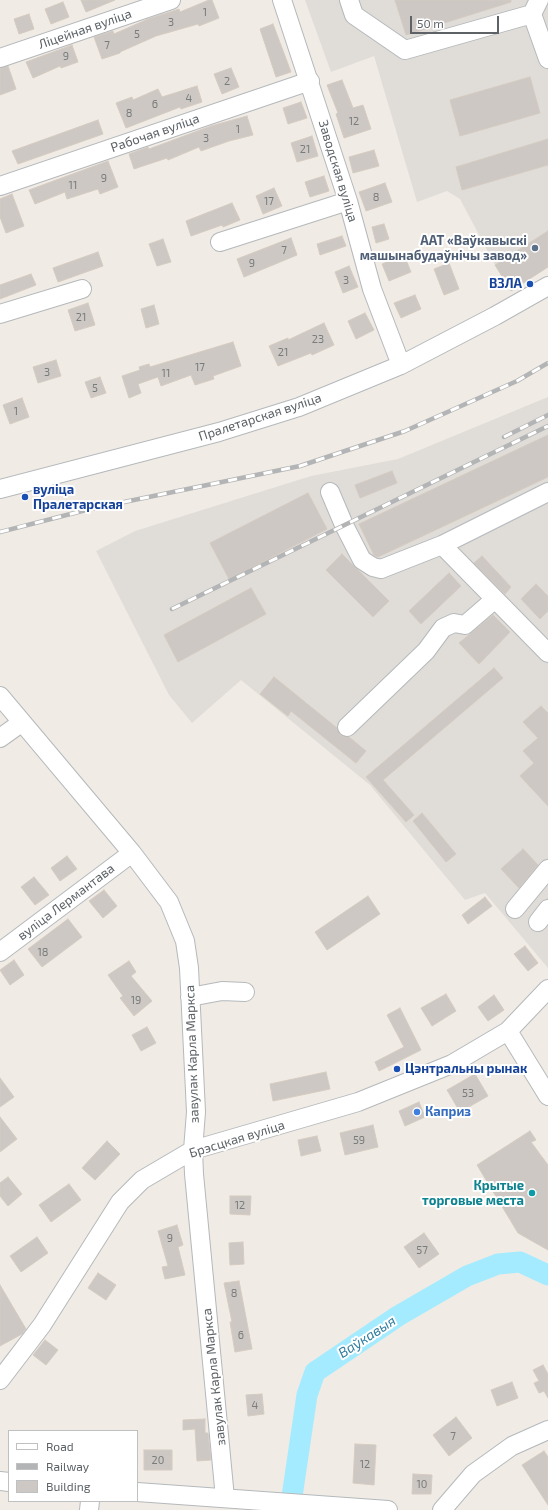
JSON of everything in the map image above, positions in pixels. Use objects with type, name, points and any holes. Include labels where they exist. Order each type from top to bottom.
[{"type":"street","name":"Ліцейная вуліца","points":[[0,58],[171,0]]},
{"type":"street","name":"Заводская вуліца","points":[[282,0],[310,81],[348,201],[372,288],[401,365]]},
{"type":"street","points":[[349,0],[354,15],[405,50],[536,7],[548,58]]},
{"type":"street","name":"Рабочая вуліца","points":[[0,186],[310,81]]},
{"type":"street","points":[[220,242],[348,201]]},
{"type":"street","name":"Пралетарская вуліца","points":[[0,489],[219,432],[284,412],[401,365],[495,316],[548,286]]},
{"type":"street","points":[[0,314],[82,289]]},
{"type":"street","points":[[330,492],[344,525],[362,560],[373,567],[381,569],[442,545],[548,492]]},
{"type":"street","points":[[442,545],[494,600],[548,653]]},
{"type":"street","points":[[347,727],[426,651],[443,628],[454,623],[464,625],[494,600]]},
{"type":"street","name":"завулак Карла Маркса","points":[[0,696],[21,723],[132,853],[169,902],[185,941],[189,968],[196,1112],[193,1150],[225,1498]]},
{"type":"street","points":[[0,738],[21,723]]},
{"type":"street","name":"вуліца Лермантава","points":[[0,952],[132,853]]},
{"type":"street","points":[[515,909],[548,869]]},
{"type":"street","name":"Брэсцкая вуліца","points":[[0,1380],[42,1325],[120,1202],[142,1180],[193,1150],[358,1102],[452,1064],[508,1031],[548,989]]},
{"type":"street","points":[[190,997],[222,991],[245,992]]},
{"type":"street","points":[[508,1031],[548,1096]]},
{"type":"street","points":[[442,1510],[473,1474],[512,1446],[548,1430]]},
{"type":"street","points":[[138,1492],[170,1502],[225,1498],[388,1510]]},
{"type":"shaded area","name":"ААТ «Ваўкавыскі машынабудаўнічы завод»","points":[[305,0],[548,0],[548,267],[511,291],[495,265],[460,199],[447,191],[417,202],[374,56],[331,72]]},
{"type":"shaded area","points":[[548,397],[548,968],[485,893],[465,900],[370,785],[241,680],[192,723],[169,695],[96,551],[135,531],[311,476],[398,459]]},
{"type":"building","points":[[81,0],[115,0],[86,12]]},
{"type":"building","points":[[212,0],[219,18],[199,26],[198,24],[156,36],[120,53],[102,59],[94,37],[113,31],[114,34],[148,19],[179,9],[180,12]]},
{"type":"building","points":[[395,0],[511,0],[511,2],[406,35]]},
{"type":"building","points":[[63,2],[69,17],[51,24],[45,9]]},
{"type":"building","points":[[29,14],[34,29],[19,34],[14,19]]},
{"type":"building","points":[[273,24],[291,72],[276,77],[260,29]]},
{"type":"building","points":[[72,45],[78,62],[61,68],[60,66],[33,78],[26,62]]},
{"type":"building","points":[[8,66],[16,89],[0,95],[0,68]]},
{"type":"building","points":[[231,68],[239,87],[222,94],[214,74]]},
{"type":"building","points":[[530,77],[540,113],[460,136],[450,100]]},
{"type":"building","points":[[342,80],[353,108],[363,105],[371,129],[344,138],[336,114],[338,113],[327,85]]},
{"type":"building","points":[[197,86],[202,102],[181,109],[180,107],[126,128],[116,103],[132,97],[133,100],[158,89],[162,97]]},
{"type":"building","points":[[301,102],[307,118],[288,124],[283,108]]},
{"type":"building","points":[[247,116],[253,135],[229,141],[201,151],[199,147],[168,160],[167,158],[134,169],[129,154],[148,147],[149,149],[211,126]]},
{"type":"building","points":[[98,120],[103,134],[18,164],[12,151]]},
{"type":"building","points":[[312,136],[318,156],[297,162],[291,143]]},
{"type":"building","points":[[548,139],[548,165],[462,190],[456,167]]},
{"type":"building","points":[[374,150],[379,166],[353,173],[349,157]]},
{"type":"building","points":[[108,161],[118,187],[100,194],[98,189],[67,199],[65,192],[35,204],[29,190]]},
{"type":"building","points":[[324,176],[329,191],[310,197],[305,182]]},
{"type":"building","points":[[385,183],[392,202],[366,211],[359,192]]},
{"type":"building","points":[[274,188],[282,206],[263,214],[256,196]]},
{"type":"building","points":[[12,194],[24,226],[6,233],[0,217],[0,199]]},
{"type":"building","points":[[232,203],[240,220],[223,227],[222,225],[191,236],[186,221]]},
{"type":"building","points":[[384,224],[389,239],[376,243],[372,227]]},
{"type":"building","name":"ААТ «Ваўкавыскі машынабудаўнічы завод»","points":[[548,231],[548,267],[511,291],[495,265]]},
{"type":"building","points":[[342,236],[346,246],[320,255],[317,244]]},
{"type":"building","points":[[291,238],[297,255],[244,277],[237,259]]},
{"type":"building","points":[[163,239],[171,262],[157,266],[149,244]]},
{"type":"building","points":[[98,252],[103,266],[58,282],[53,268]]},
{"type":"building","points":[[404,255],[411,272],[389,281],[382,264]]},
{"type":"building","points":[[449,263],[459,289],[444,295],[434,269]]},
{"type":"building","points":[[349,266],[358,287],[343,293],[335,272]]},
{"type":"building","points":[[31,274],[36,285],[0,299],[0,285]]},
{"type":"building","points":[[415,295],[421,309],[401,318],[394,303]]},
{"type":"building","points":[[88,303],[95,325],[75,331],[68,310]]},
{"type":"building","points":[[154,305],[159,324],[146,328],[141,309]]},
{"type":"building","points":[[365,313],[374,330],[356,339],[348,321]]},
{"type":"building","points":[[324,323],[334,345],[312,355],[311,353],[278,366],[269,346],[288,338],[288,340]]},
{"type":"building","points":[[233,342],[241,366],[213,376],[214,379],[195,385],[191,375],[161,386],[158,377],[138,384],[141,393],[129,398],[122,376],[140,370],[139,367],[149,364],[150,367]]},
{"type":"building","points":[[56,360],[61,376],[38,383],[33,367]]},
{"type":"building","points":[[100,377],[106,393],[91,398],[85,382]]},
{"type":"building","points":[[22,398],[29,417],[10,424],[3,405]]},
{"type":"building","points":[[548,435],[548,477],[378,557],[374,555],[359,524]]},
{"type":"building","points":[[392,471],[397,483],[360,498],[355,485]]},
{"type":"building","points":[[308,493],[327,529],[229,579],[210,543]]},
{"type":"building","points":[[342,554],[389,601],[373,617],[326,570]]},
{"type":"building","points":[[482,556],[511,587],[505,594],[474,563]]},
{"type":"building","points":[[449,573],[461,586],[421,624],[409,611]]},
{"type":"building","points":[[536,584],[548,596],[548,611],[540,619],[521,599]]},
{"type":"building","points":[[251,588],[266,614],[178,662],[164,635]]},
{"type":"building","points":[[493,615],[510,632],[479,664],[459,643]]},
{"type":"building","points":[[494,668],[503,678],[383,780],[414,815],[406,822],[366,777]]},
{"type":"building","points":[[274,677],[337,728],[340,735],[349,737],[366,751],[356,763],[291,711],[288,716],[260,694]]},
{"type":"building","points":[[541,706],[548,713],[548,806],[520,776],[534,763],[523,751],[538,738],[523,722]]},
{"type":"building","points":[[422,813],[456,854],[446,862],[413,821]]},
{"type":"building","points":[[523,849],[538,865],[519,888],[501,869]]},
{"type":"building","points":[[67,856],[77,869],[60,881],[51,868]]},
{"type":"building","points":[[34,877],[49,895],[35,905],[21,887]]},
{"type":"building","points":[[104,890],[117,906],[103,918],[89,901]]},
{"type":"building","points":[[368,896],[380,914],[327,950],[315,932]]},
{"type":"building","points":[[485,897],[492,906],[468,924],[462,915]]},
{"type":"building","points":[[68,919],[82,937],[42,967],[28,949]]},
{"type":"building","points":[[525,946],[538,963],[528,971],[514,954]]},
{"type":"building","points":[[14,960],[24,975],[10,985],[0,970]]},
{"type":"building","points":[[129,961],[136,972],[131,976],[152,1001],[134,1016],[120,998],[123,996],[108,975]]},
{"type":"building","points":[[446,994],[456,1011],[432,1026],[421,1008]]},
{"type":"building","points":[[494,995],[504,1010],[488,1021],[478,1007]]},
{"type":"building","points":[[400,1008],[421,1050],[379,1071],[375,1062],[404,1047],[387,1015]]},
{"type":"building","points":[[147,1027],[156,1043],[141,1051],[132,1035]]},
{"type":"building","points":[[326,1072],[330,1089],[273,1101],[270,1084]]},
{"type":"building","points":[[475,1074],[488,1096],[460,1112],[447,1090]]},
{"type":"building","points":[[0,1078],[14,1097],[0,1107]]},
{"type":"building","points":[[419,1102],[425,1117],[405,1126],[399,1111]]},
{"type":"building","points":[[0,1117],[17,1139],[0,1152]]},
{"type":"building","points":[[373,1125],[378,1147],[345,1155],[340,1133]]},
{"type":"building","points":[[530,1131],[536,1140],[531,1142],[548,1165],[548,1250],[518,1233],[477,1165]]},
{"type":"building","points":[[317,1136],[321,1151],[301,1156],[298,1140]]},
{"type":"building","points":[[107,1141],[120,1154],[95,1180],[82,1168]]},
{"type":"building","points":[[8,1177],[22,1194],[8,1206],[0,1196],[0,1183]]},
{"type":"building","points":[[69,1184],[81,1200],[51,1222],[39,1205]]},
{"type":"building","points":[[230,1196],[251,1196],[250,1215],[230,1214]]},
{"type":"building","points":[[177,1225],[183,1245],[178,1247],[185,1275],[165,1279],[162,1267],[168,1266],[158,1231]]},
{"type":"building","points":[[424,1233],[439,1254],[419,1268],[404,1247]]},
{"type":"building","points":[[37,1237],[48,1253],[21,1272],[10,1256]]},
{"type":"building","points":[[243,1242],[244,1264],[230,1265],[229,1243]]},
{"type":"building","points":[[98,1273],[116,1285],[106,1300],[88,1288]]},
{"type":"building","points":[[239,1281],[252,1349],[235,1352],[230,1322],[232,1322],[224,1283]]},
{"type":"building","points":[[0,1285],[26,1329],[22,1334],[0,1346]]},
{"type":"building","points":[[45,1340],[58,1350],[46,1365],[33,1355]]},
{"type":"building","points":[[543,1365],[548,1374],[548,1398],[544,1391],[539,1393],[534,1383],[539,1381],[533,1370]]},
{"type":"building","points":[[512,1382],[518,1398],[497,1406],[491,1390]]},
{"type":"building","points":[[262,1394],[264,1414],[248,1416],[246,1395]]},
{"type":"building","points":[[456,1417],[472,1438],[449,1456],[433,1435]]},
{"type":"building","points":[[205,1419],[205,1433],[208,1433],[211,1460],[197,1461],[195,1429],[183,1430],[183,1420]]},
{"type":"building","points":[[355,1444],[376,1445],[374,1485],[353,1483]]},
{"type":"building","points":[[144,1450],[172,1450],[172,1470],[144,1470]]},
{"type":"building","points":[[544,1451],[548,1457],[548,1505],[522,1465]]},
{"type":"building","points":[[413,1474],[432,1475],[431,1494],[412,1494]]},
{"type":"waterway","name":"Ваўкавыя","points":[[290,1510],[307,1395],[315,1372],[398,1316],[467,1276],[498,1264],[520,1262],[548,1275]]},
{"type":"railway","points":[[0,532],[90,509],[300,466],[405,431],[517,381],[548,363]]},
{"type":"railway","points":[[504,437],[548,415]]},
{"type":"railway","points":[[172,609],[548,426]]},
{"type":"place","name":"ААТ «Ваўкавыскі машынабудаўнічы завод»","points":[[535,248]]},
{"type":"place","name":"ВЗЛА","points":[[530,284]]},
{"type":"place","name":"вуліца Пралетарская","points":[[25,497]]},
{"type":"place","name":"Цэнтральны рынак","points":[[397,1069]]},
{"type":"place","name":"Каприз","points":[[417,1112]]},
{"type":"place","name":"Крытые торговые места","points":[[532,1193]]}]
